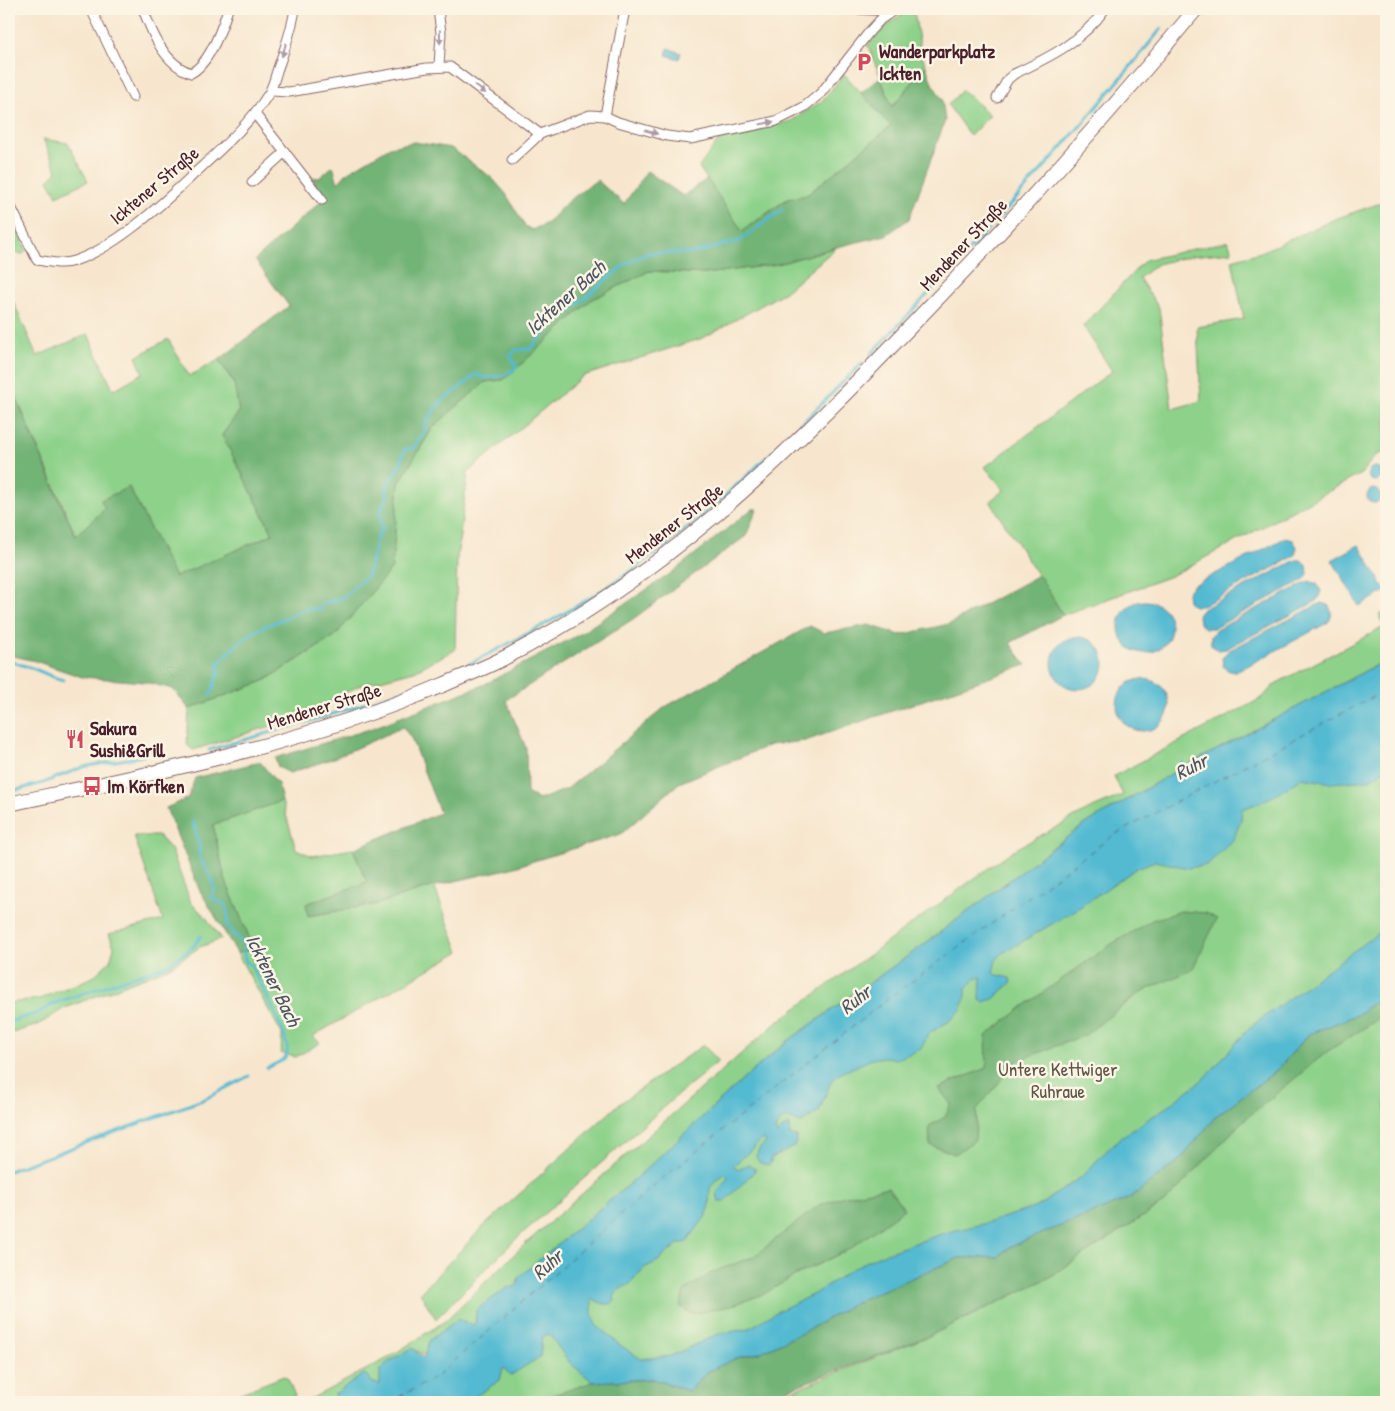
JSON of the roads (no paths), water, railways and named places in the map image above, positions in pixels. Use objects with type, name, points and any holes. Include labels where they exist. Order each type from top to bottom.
[{"type":"main road","name":"Mendener Straße","points":[[9,804],[186,766],[330,727],[403,702],[496,662],[566,624],[639,575],[708,522],[757,480],[829,412],[962,274],[1066,161],[1196,9]]},
{"type":"street","points":[[91,9],[133,97]]},
{"type":"street","points":[[143,9],[161,48],[170,60],[183,71],[190,73],[197,70],[208,55],[222,29],[228,9]]},
{"type":"street","name":"Icktener Straße","points":[[9,203],[37,260],[58,263],[73,262],[87,256],[150,215],[232,139],[255,114],[270,91],[290,33],[294,9]]},
{"type":"street","points":[[438,9],[441,33],[439,66]]},
{"type":"street","points":[[605,116],[625,9]]},
{"type":"street","points":[[853,9],[893,10]]},
{"type":"street","points":[[997,98],[1008,79],[1014,74],[1056,53],[1070,43],[1084,32],[1105,9]]},
{"type":"street","points":[[512,160],[540,134],[590,115],[605,116],[618,122],[667,136],[690,139],[776,121],[804,106],[821,93],[870,31],[893,10]]},
{"type":"street","points":[[270,91],[289,92],[439,66],[450,66],[540,134]]},
{"type":"street","points":[[255,114],[322,200]]},
{"type":"street","points":[[252,182],[285,152]]},
{"type":"water","points":[[668,48],[681,53],[679,59],[666,55]]},
{"type":"water","points":[[1375,467],[1380,469],[1382,474],[1380,479],[1375,481],[1370,479],[1368,474],[1370,469]]},
{"type":"water","points":[[1374,489],[1379,491],[1381,496],[1379,501],[1374,503],[1369,501],[1367,496],[1369,491]]},
{"type":"water","points":[[1285,538],[1293,540],[1297,547],[1295,555],[1291,558],[1202,606],[1194,606],[1188,601],[1187,593],[1192,586]]},
{"type":"water","points":[[1359,545],[1386,591],[1359,606],[1332,560]]},
{"type":"water","points":[[1296,560],[1301,560],[1307,565],[1308,574],[1303,580],[1214,628],[1205,628],[1199,623],[1198,615],[1203,609]]},
{"type":"water","points":[[1309,581],[1317,584],[1321,591],[1315,602],[1226,649],[1218,650],[1211,645],[1211,636],[1216,630]]},
{"type":"water","points":[[1140,601],[1150,601],[1164,608],[1171,622],[1171,632],[1164,646],[1150,653],[1140,653],[1130,649],[1123,642],[1119,632],[1119,622],[1123,612],[1130,605]]},
{"type":"water","points":[[1321,603],[1328,605],[1332,612],[1327,623],[1238,671],[1229,671],[1223,666],[1222,658],[1228,651]]},
{"type":"water","points":[[1078,637],[1092,641],[1100,649],[1104,663],[1100,677],[1092,685],[1078,689],[1064,685],[1056,677],[1052,663],[1056,649],[1064,641]]},
{"type":"water","name":"Ruhr","points":[[1386,660],[1386,769],[1369,780],[1331,783],[1302,778],[1274,796],[1242,809],[1241,820],[1233,840],[1207,865],[1188,868],[1155,861],[1137,868],[1077,909],[1003,953],[996,960],[993,973],[1010,978],[1011,983],[993,999],[984,1002],[980,1000],[981,977],[977,977],[966,989],[966,996],[960,1011],[948,1022],[929,1033],[921,1049],[897,1059],[886,1057],[872,1059],[832,1079],[819,1111],[802,1123],[784,1119],[778,1125],[775,1131],[778,1134],[783,1128],[790,1125],[790,1136],[797,1137],[794,1147],[771,1158],[769,1165],[760,1163],[756,1157],[759,1149],[766,1142],[763,1139],[734,1165],[738,1169],[748,1164],[755,1168],[755,1171],[725,1201],[719,1201],[717,1193],[728,1177],[725,1174],[716,1180],[710,1188],[709,1209],[687,1242],[678,1244],[658,1261],[644,1268],[630,1284],[617,1291],[614,1297],[615,1301],[612,1303],[604,1304],[592,1299],[592,1315],[596,1325],[641,1359],[671,1356],[718,1334],[748,1329],[778,1311],[814,1294],[855,1267],[878,1256],[944,1233],[983,1224],[1037,1207],[1084,1175],[1120,1138],[1168,1106],[1206,1077],[1249,1028],[1386,927],[1386,994],[1357,1015],[1309,1034],[1277,1070],[1216,1116],[1181,1159],[1130,1198],[1021,1242],[1004,1251],[999,1257],[959,1258],[864,1298],[806,1331],[759,1353],[736,1358],[707,1372],[689,1391],[653,1379],[593,1382],[569,1362],[549,1334],[542,1337],[540,1357],[511,1375],[503,1368],[500,1380],[467,1402],[338,1402],[335,1394],[364,1374],[369,1377],[372,1383],[380,1384],[380,1370],[387,1363],[412,1348],[424,1358],[429,1341],[458,1319],[472,1325],[476,1322],[476,1310],[507,1288],[518,1284],[518,1278],[634,1180],[785,1043],[922,946],[1087,823],[1173,773]]},
{"type":"water","points":[[1143,679],[1153,681],[1161,687],[1167,695],[1169,705],[1167,715],[1161,723],[1153,729],[1143,731],[1133,729],[1125,723],[1119,715],[1117,705],[1119,695],[1125,687],[1133,681]]},
{"type":"waterway","points":[[871,354],[1019,195],[1161,29]]},
{"type":"waterway","name":"Icktener Bach","points":[[210,695],[219,672],[219,662],[243,639],[261,628],[307,609],[320,609],[322,604],[342,598],[368,575],[378,534],[383,529],[380,517],[383,504],[388,497],[388,484],[399,467],[402,454],[407,448],[412,449],[425,432],[425,424],[437,405],[477,374],[483,378],[506,375],[517,367],[510,356],[516,350],[530,349],[549,328],[624,265],[648,253],[693,253],[739,241],[783,209]]},
{"type":"waterway","points":[[209,750],[334,714],[426,682],[456,670],[576,607],[644,562],[702,516],[784,441],[862,363]]},
{"type":"waterway","points":[[9,661],[64,680]]},
{"type":"waterway","points":[[9,792],[43,783],[83,767],[143,756]]},
{"type":"waterway","name":"Ruhr","points":[[1181,771],[1182,762]]},
{"type":"waterway","name":"Icktener Bach","points":[[193,821],[199,845],[200,859],[210,875],[215,888],[211,898],[226,905],[227,925],[244,946],[243,951],[246,962],[251,965],[261,984],[281,1026],[285,1039],[287,1049],[285,1058],[267,1068]]},
{"type":"waterway","points":[[9,1022],[38,1013],[55,1003],[167,965],[193,947],[201,936]]},
{"type":"waterway","name":"Icktener Bach","points":[[9,1171],[205,1099],[249,1076]]},
{"type":"place","name":"Wanderparkplatz Ickten","points":[[864,62]]},
{"type":"place","name":"Sakura Sushi&Grill","points":[[75,739]]},
{"type":"place","name":"Im Körfken","points":[[92,786]]},
{"type":"park label","name":"Untere Kettwiger Ruhraue","points":[[1058,1080]]}]
